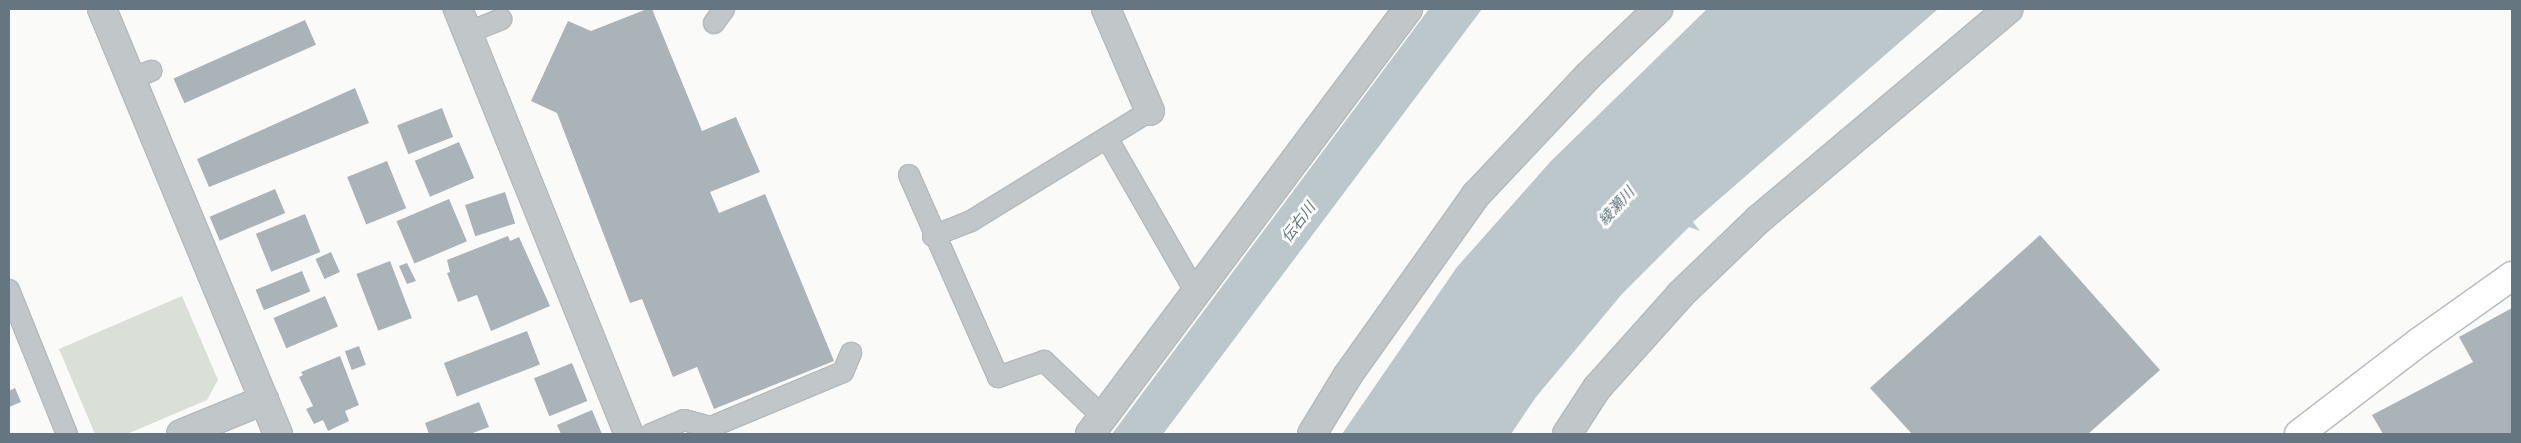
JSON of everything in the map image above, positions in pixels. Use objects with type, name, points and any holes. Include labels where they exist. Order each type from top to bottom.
[{"type":"street","points":[[1106,9],[1150,111]]},
{"type":"street","points":[[1096,426],[1408,9]]},
{"type":"street","points":[[1312,434],[1348,375],[1476,195],[1588,76],[1658,9]]},
{"type":"street","points":[[1568,434],[1597,388],[1681,294],[1759,219],[2008,9]]},
{"type":"street","points":[[105,10],[141,75],[278,434]]},
{"type":"street","points":[[463,21],[629,434]]},
{"type":"street","points":[[2299,434],[2419,342],[2512,276]]},
{"type":"street","points":[[182,434],[264,400]]},
{"type":"lane","points":[[463,21],[501,19]]},
{"type":"lane","points":[[933,236],[971,221],[1150,111]]},
{"type":"lane","points":[[1107,138],[1196,293]]},
{"type":"lane","points":[[909,175],[933,236],[998,377],[1044,361],[1096,426]]},
{"type":"lane","points":[[9,290],[67,434]]},
{"type":"lane","points":[[650,434],[684,420],[711,427],[843,372],[851,353]]},
{"type":"shaded area","points":[[182,296],[218,380],[207,400],[127,434],[95,434],[59,349]]},
{"type":"water","name":"伝右川","points":[[1429,9],[1482,9],[1163,434],[1112,434]]},
{"type":"water","name":"綾瀬川","points":[[1707,9],[1938,9],[1693,222],[1700,231],[1689,227],[1622,294],[1536,397],[1511,434],[1342,434],[1457,267],[1551,161]]},
{"type":"building","points":[[647,9],[652,9],[702,131],[736,117],[760,172],[710,192],[719,213],[765,194],[834,361],[714,409],[697,367],[673,377],[642,299],[630,303],[557,113],[531,101],[568,21],[591,31]]},
{"type":"building","points":[[305,20],[316,45],[184,103],[173,79]]},
{"type":"building","points":[[355,88],[369,123],[209,187],[197,159]]},
{"type":"building","points":[[442,108],[453,137],[408,154],[397,125]]},
{"type":"building","points":[[459,142],[474,178],[430,197],[415,161]]},
{"type":"building","points":[[387,161],[406,208],[366,224],[347,177]]},
{"type":"building","points":[[275,189],[285,213],[220,241],[210,217]]},
{"type":"building","points":[[505,192],[515,223],[475,236],[465,205]]},
{"type":"building","points":[[449,199],[467,241],[415,264],[397,221]]},
{"type":"building","points":[[305,214],[320,252],[271,272],[256,234]]},
{"type":"building","points":[[2040,235],[2160,370],[2088,434],[1912,434],[1870,388]]},
{"type":"building","points":[[508,236],[510,241],[519,237],[550,306],[491,331],[477,295],[458,302],[447,273],[450,272],[447,260]]},
{"type":"building","points":[[331,252],[340,272],[324,279],[315,259]]},
{"type":"building","points":[[390,261],[412,318],[378,331],[356,274]]},
{"type":"building","points":[[407,263],[416,281],[407,284],[399,266]]},
{"type":"building","points":[[302,271],[310,291],[264,310],[256,290]]},
{"type":"building","points":[[325,296],[338,326],[286,348],[273,318]]},
{"type":"building","points":[[2512,308],[2512,434],[2383,434],[2372,415],[2473,362],[2459,337]]},
{"type":"building","points":[[527,331],[540,365],[457,397],[444,363]]},
{"type":"building","points":[[359,346],[366,365],[352,370],[345,351]]},
{"type":"building","points":[[340,356],[359,405],[345,411],[349,421],[328,431],[323,420],[314,424],[306,409],[313,406],[299,377],[303,375],[301,372]]},
{"type":"building","points":[[572,363],[587,401],[549,416],[534,378]]},
{"type":"building","points":[[15,388],[21,402],[9,407],[9,391]]},
{"type":"building","points":[[479,402],[489,427],[470,434],[429,434],[425,423]]},
{"type":"building","points":[[592,410],[602,434],[561,434],[557,425]]}]
